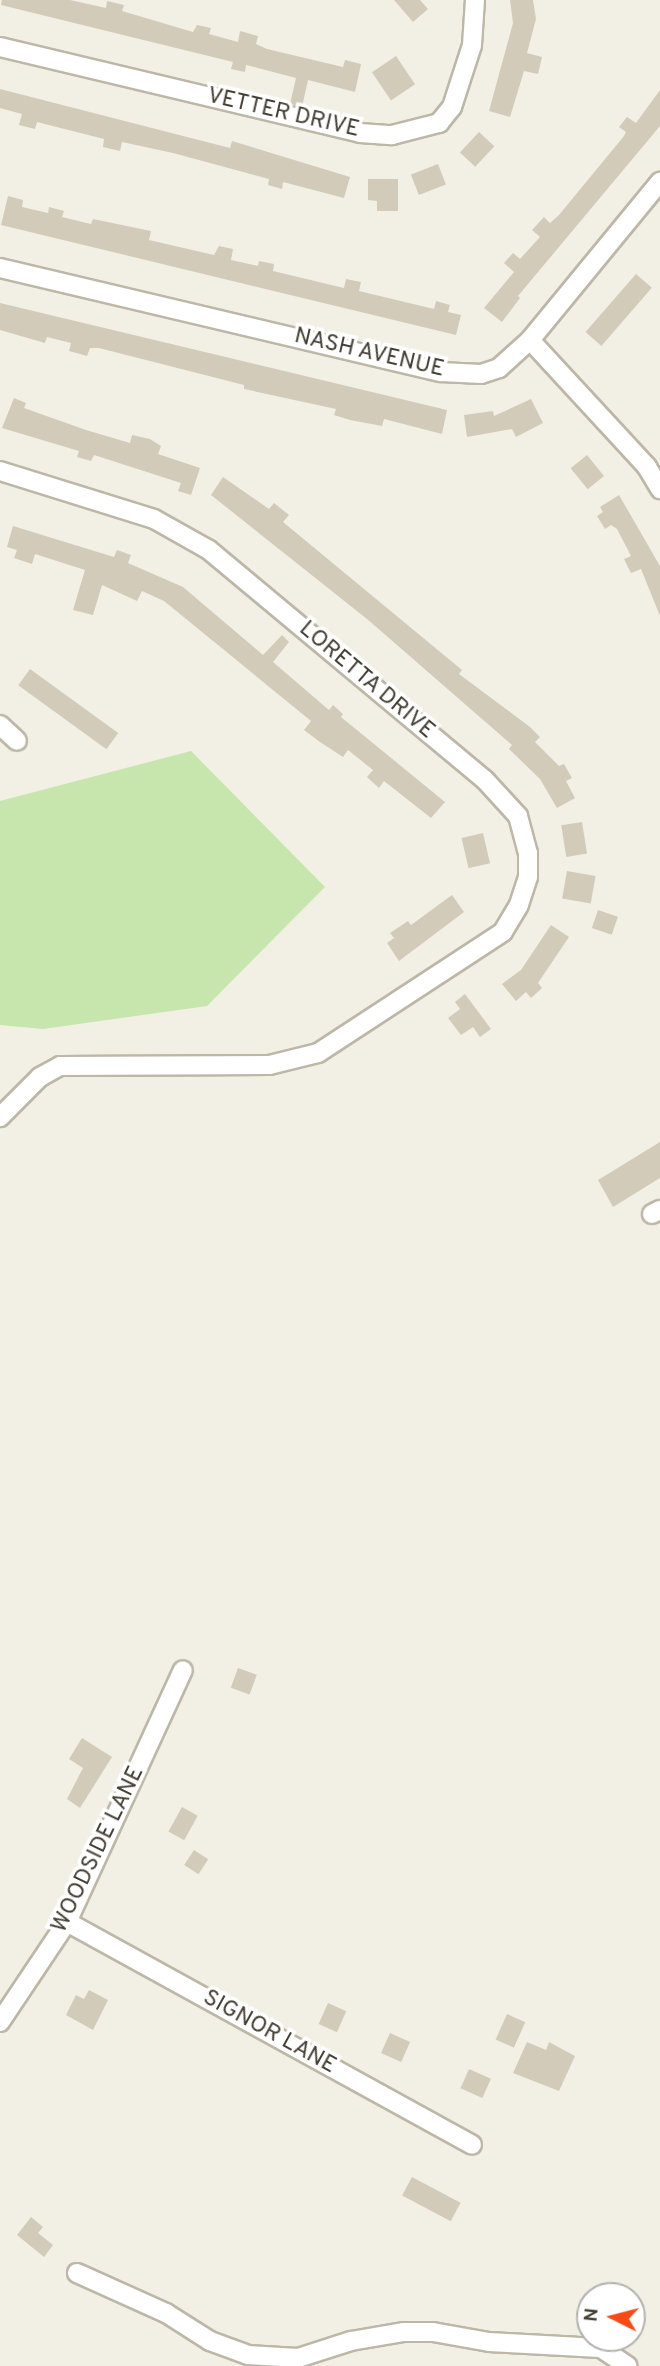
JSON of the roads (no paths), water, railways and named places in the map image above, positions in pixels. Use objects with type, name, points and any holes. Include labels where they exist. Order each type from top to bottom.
[{"type":"street","name":"VETTER DRIVE","points":[[0,47],[360,133],[392,135],[439,124],[452,107],[472,45],[475,0]]},
{"type":"street","name":"NASH AVENUE","points":[[0,268],[441,372],[481,374],[499,368],[530,340],[660,182]]},
{"type":"street","points":[[530,340],[647,467],[660,489]]},
{"type":"street","name":"LORETTA DRIVE","points":[[0,471],[154,519],[191,537],[485,780],[518,816],[528,853],[528,877],[519,905],[503,932],[334,1044],[300,1060],[270,1065],[60,1066],[40,1077],[0,1117]]},
{"type":"street","points":[[0,725],[17,741]]},
{"type":"street","name":"WOODSIDE LANE","points":[[0,2022],[67,1922],[183,1670]]},
{"type":"street","name":"SIGNOR LANE","points":[[67,1922],[472,2145]]},
{"type":"street","points":[[77,2273],[166,2313],[210,2342],[248,2356],[298,2358],[351,2341],[404,2332],[433,2332],[489,2342],[601,2348],[628,2366]]}]
